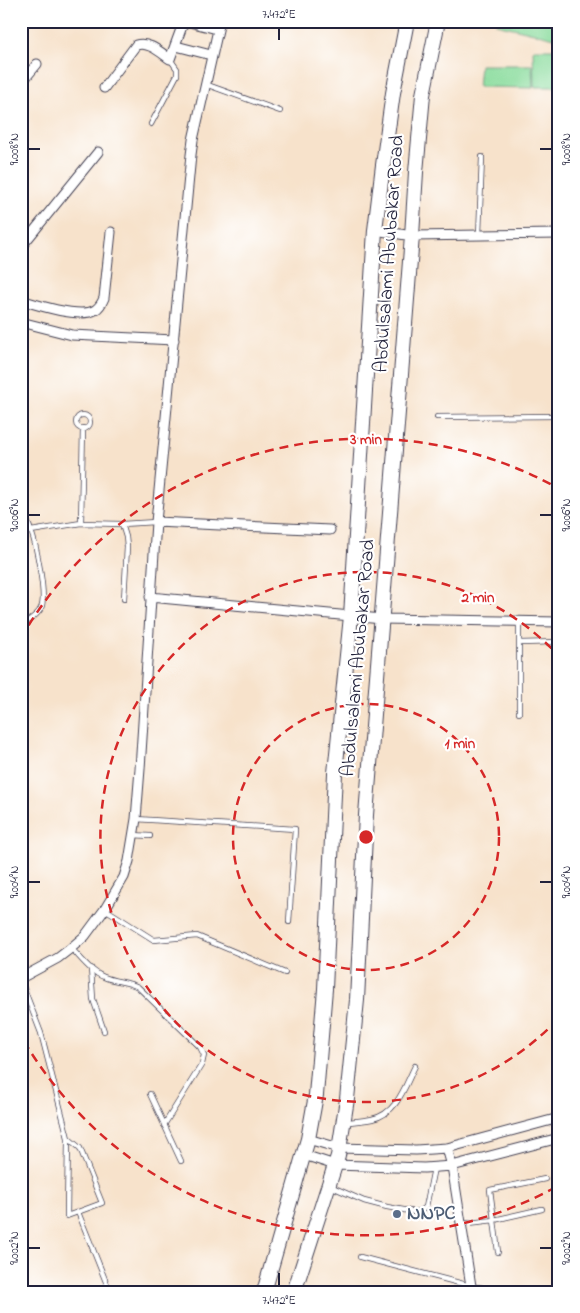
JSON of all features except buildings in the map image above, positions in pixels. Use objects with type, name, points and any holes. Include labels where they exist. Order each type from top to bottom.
[{"type":"main road","name":"Abdulsalami Abubakar Road","points":[[264,1292],[304,1155],[316,1095],[324,1009],[335,773],[351,616],[376,230],[392,102],[407,21]]},
{"type":"main road","name":"Abdulsalami Abubakar Road","points":[[294,1292],[335,1165],[347,1098],[357,1000],[366,815],[416,172],[423,94],[438,21]]},
{"type":"street","points":[[21,25],[24,21]]},
{"type":"street","points":[[21,980],[58,958],[85,936],[105,909],[124,877],[129,861],[136,819],[156,522],[192,148],[219,25],[185,21],[170,59],[148,45],[141,43],[136,45],[104,88]]},
{"type":"street","points":[[176,46],[211,56]]},
{"type":"street","points":[[21,83],[37,64]]},
{"type":"street","points":[[21,248],[98,152]]},
{"type":"street","points":[[376,230],[412,236],[559,234]]},
{"type":"street","points":[[21,300],[50,309],[80,313],[93,312],[100,307],[104,298],[111,232]]},
{"type":"street","points":[[21,322],[72,335],[174,340]]},
{"type":"street","points":[[156,522],[330,530]]},
{"type":"street","points":[[150,597],[382,619],[559,622]]},
{"type":"street","points":[[308,1139],[339,1148],[416,1150],[447,1148],[559,1118]]},
{"type":"street","points":[[304,1155],[335,1165],[434,1168],[452,1166],[559,1138]]},
{"type":"street","points":[[447,1148],[462,1224],[471,1289]]},
{"type":"lane","points":[[151,124],[177,75],[177,69],[170,59]]},
{"type":"lane","points":[[205,84],[280,111]]},
{"type":"lane","points":[[479,235],[482,157]]},
{"type":"lane","points":[[437,417],[559,416]]},
{"type":"lane","points":[[81,523],[83,428]]},
{"type":"lane","points":[[21,510],[31,531],[42,583],[43,600],[41,608],[37,613],[21,626]]},
{"type":"lane","points":[[31,531],[81,523],[122,524],[156,522]]},
{"type":"lane","points":[[122,524],[127,547],[124,599]]},
{"type":"lane","points":[[519,621],[519,712]]},
{"type":"lane","points":[[519,642],[559,642]]},
{"type":"lane","points":[[136,819],[295,830],[289,922]]},
{"type":"lane","points":[[133,835],[150,836]]},
{"type":"lane","points":[[105,909],[154,940],[197,936],[285,973]]},
{"type":"lane","points":[[71,948],[96,973],[138,987],[200,1047],[204,1055],[202,1064],[164,1125]]},
{"type":"lane","points":[[91,968],[93,999],[104,1031]]},
{"type":"lane","points":[[21,980],[42,1033],[68,1138],[67,1216],[102,1203],[80,1148],[68,1138]]},
{"type":"lane","points":[[343,1123],[373,1119],[384,1115],[394,1106],[415,1066]]},
{"type":"lane","points":[[150,1094],[180,1161]]},
{"type":"lane","points":[[329,1185],[364,1201],[415,1212],[421,1211],[426,1207],[434,1168]]},
{"type":"lane","points":[[498,1252],[490,1190],[544,1179]]},
{"type":"lane","points":[[462,1224],[494,1220],[542,1209]]},
{"type":"lane","points":[[78,1212],[110,1292]]},
{"type":"lane","points":[[360,1257],[471,1289],[508,1292]]},
{"type":"green space","points":[[497,21],[559,21],[559,39],[496,24]]},
{"type":"green space","points":[[533,49],[559,49],[559,87],[534,87]]},
{"type":"green space","points":[[480,65],[532,65],[533,88],[478,87]]},
{"type":"place","name":"NNPC","points":[[397,1214]]}]
